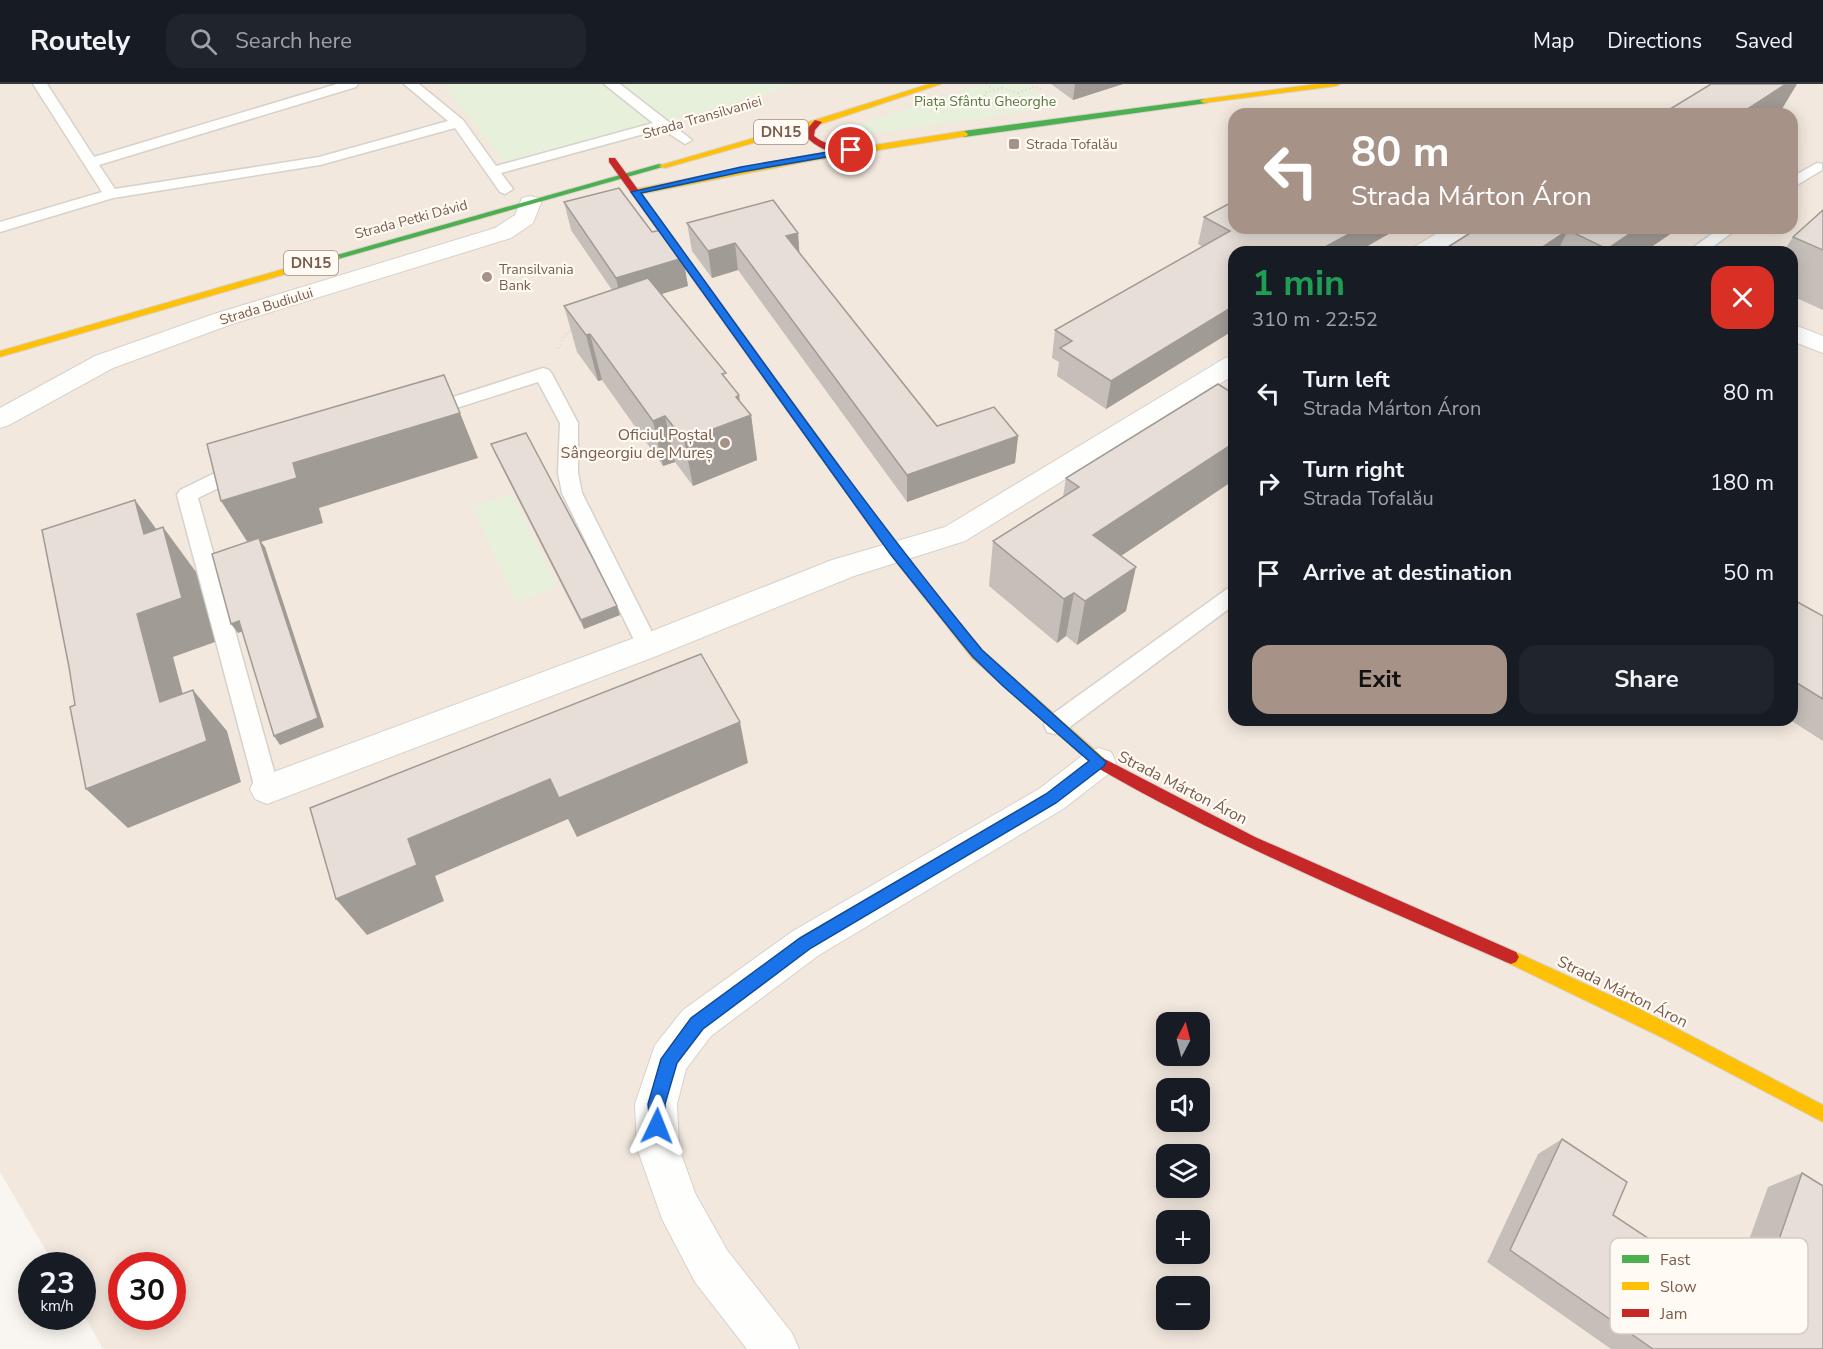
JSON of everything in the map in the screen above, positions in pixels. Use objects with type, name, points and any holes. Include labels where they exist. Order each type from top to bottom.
[{"type":"street","name":"DN15","points":[[623,176],[818,122],[936,84]]},
{"type":"street","points":[[636,192],[741,169],[851,150],[1335,84]]},
{"type":"street","points":[[818,122],[811,129],[810,136],[813,141],[821,146],[851,150]]},
{"type":"street","name":"Strada Transilvaniei","points":[[663,146],[689,139]]},
{"type":"street","name":"Strada Márton Áron","points":[[611,160],[895,552],[977,654],[1054,725],[1099,762],[1146,790],[1283,856],[1584,989],[1736,1066],[1823,1114]]},
{"type":"street","name":"Strada Petki Dávid","points":[[0,354],[266,276],[511,193],[623,176]]},
{"type":"street","name":"Strada Budiului","points":[[0,419],[104,362],[223,319],[503,232],[525,218],[511,193]]},
{"type":"street","points":[[1432,246],[1452,234]]},
{"type":"street","points":[[1798,335],[1823,345]]},
{"type":"street","points":[[267,789],[648,646],[843,568],[955,534],[1228,367]]},
{"type":"street","points":[[776,1349],[711,1266],[677,1204],[658,1148],[656,1104],[669,1059],[697,1023],[806,943],[1051,799],[1099,762]]},
{"type":"lane","points":[[40,84],[93,162],[111,194]]},
{"type":"lane","points":[[93,162],[351,84]]},
{"type":"lane","points":[[411,84],[458,123],[511,193]]},
{"type":"lane","points":[[611,84],[664,124],[689,139]]},
{"type":"lane","points":[[0,227],[111,194],[320,161],[458,123]]},
{"type":"lane","points":[[493,171],[664,124]]},
{"type":"lane","points":[[1798,180],[1817,167]]},
{"type":"lane","points":[[1704,246],[1721,234]]},
{"type":"lane","points":[[414,415],[543,374],[569,423],[568,473],[572,493],[648,646]]},
{"type":"lane","points":[[267,789],[187,495],[224,477],[268,462]]},
{"type":"lane","points":[[1054,725],[1228,598]]},
{"type":"path","points":[[986,84],[993,89]]},
{"type":"path","points":[[1018,93],[1036,86]]},
{"type":"path","points":[[543,374],[567,332],[578,328]]},
{"type":"shaded area","points":[[0,84],[1823,84],[1823,1349],[103,1349],[92,1330],[96,1330],[96,1252],[47,1252],[0,1172]]},
{"type":"green space","points":[[443,84],[801,84],[508,167]]},
{"type":"green space","name":"Piața Sfântu Gheorghe","points":[[983,84],[1026,84],[1056,107],[862,135],[851,128]]},
{"type":"green space","points":[[512,494],[557,587],[516,602],[473,507]]},
{"type":"building","points":[[1711,84],[1786,84],[1749,108],[1672,108]]},
{"type":"building","points":[[619,188],[652,232],[662,230],[683,258],[616,278],[564,202]]},
{"type":"building","points":[[773,200],[798,233],[786,236],[937,426],[994,407],[1018,436],[907,475],[735,243],[708,251],[687,223]]},
{"type":"building","points":[[1228,204],[1228,230],[1204,217]]},
{"type":"building","points":[[1823,210],[1823,250],[1793,237]]},
{"type":"building","points":[[1228,232],[1228,234],[1349,234],[1327,246],[1228,246],[1228,310],[1111,381],[1060,348],[1072,341],[1055,330]]},
{"type":"building","points":[[1468,234],[1562,234],[1544,246],[1450,246]]},
{"type":"building","points":[[1576,234],[1629,234],[1611,246],[1601,246]]},
{"type":"building","points":[[648,278],[726,373],[722,374],[739,395],[736,397],[751,415],[684,440],[665,416],[653,421],[590,334],[586,335],[564,306]]},
{"type":"building","points":[[444,375],[460,413],[293,463],[297,478],[221,501],[207,444]]},
{"type":"building","points":[[1218,384],[1228,390],[1228,447],[1093,535],[1136,567],[1085,601],[1074,593],[1064,599],[993,541],[1079,487],[1066,478]]},
{"type":"building","points":[[526,433],[617,606],[581,620],[491,444]]},
{"type":"building","points":[[135,500],[144,534],[163,527],[182,598],[137,614],[160,702],[193,690],[207,741],[86,789],[70,707],[75,705],[69,667],[42,530]]},
{"type":"building","points":[[259,538],[318,718],[274,736],[239,621],[231,624],[212,554]]},
{"type":"building","points":[[1798,602],[1823,616],[1823,699],[1798,684]]},
{"type":"building","points":[[701,654],[740,722],[559,798],[550,779],[408,839],[417,865],[336,899],[310,808]]},
{"type":"building","points":[[1562,1139],[1627,1182],[1613,1215],[1648,1238],[1610,1238],[1610,1319],[1510,1250]]},
{"type":"building","points":[[1802,1173],[1823,1186],[1823,1349],[1653,1349],[1631,1334],[1808,1334],[1808,1238],[1780,1238]]},
{"type":"traffic: fast","points":[[964,134],[1204,101]]},
{"type":"traffic: fast","points":[[335,257],[662,166]]},
{"type":"traffic: slow","points":[[662,166],[818,122],[937,84]]},
{"type":"traffic: slow","points":[[1204,101],[1336,84]]},
{"type":"traffic: slow","points":[[636,192],[810,158],[964,134]]},
{"type":"traffic: slow","points":[[0,354],[335,257]]},
{"type":"traffic: slow","points":[[851,491],[895,552],[977,654],[1099,762]]},
{"type":"traffic: slow","points":[[1511,957],[1669,1032],[1823,1114]]},
{"type":"traffic: jam","points":[[818,122],[811,129],[810,136],[814,140],[829,148],[851,151]]},
{"type":"traffic: jam","points":[[612,160],[851,491]]},
{"type":"traffic: jam","points":[[1099,762],[1148,790],[1250,842],[1511,957]]},
{"type":"place","name":"Strada Tofalău","points":[[1014,144]]},
{"type":"place","name":"Transilvania Bank","points":[[487,277]]},
{"type":"place","name":"Oficiul Poștal Sângeorgiu de Mureș","points":[[725,443]]},
{"type":"route","points":[[657,1126],[656,1104],[669,1059],[697,1023],[806,943],[1051,799],[1099,762],[1054,725],[977,654],[895,552],[703,289],[636,192],[741,169],[851,150]]}]
